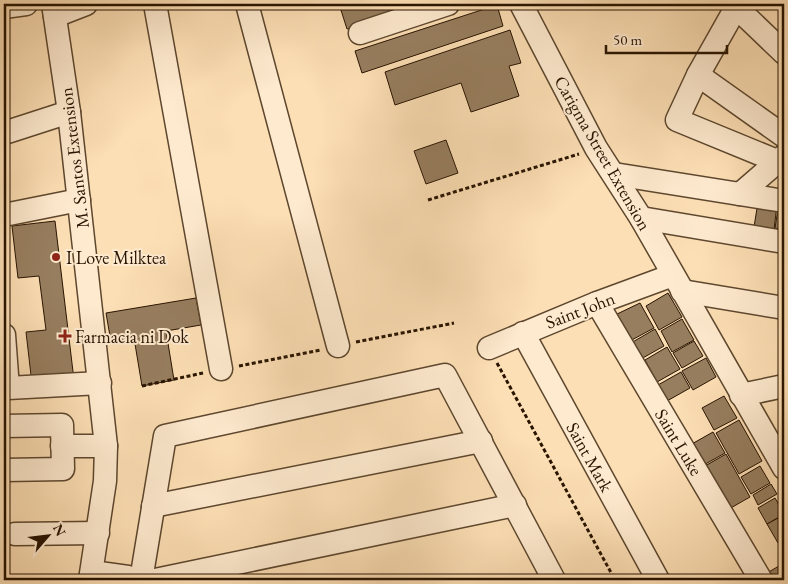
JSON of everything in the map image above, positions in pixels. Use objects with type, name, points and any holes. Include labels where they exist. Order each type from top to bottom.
[{"type":"street","points":[[4,7],[26,4]]},
{"type":"street","points":[[54,10],[86,4]]},
{"type":"street","points":[[155,4],[221,370]]},
{"type":"street","points":[[247,4],[338,346]]},
{"type":"street","points":[[360,32],[448,4]]},
{"type":"street","name":"Carigma Street Extension","points":[[521,4],[596,148],[641,218],[784,468]]},
{"type":"street","points":[[740,194],[781,159],[677,120],[698,75],[737,6],[784,53]]},
{"type":"street","name":"M. Santos Extension","points":[[54,10],[69,112],[106,446],[105,481],[91,576]]},
{"type":"street","points":[[698,75],[784,136]]},
{"type":"street","points":[[4,133],[69,112]]},
{"type":"street","points":[[614,174],[784,201]]},
{"type":"street","points":[[4,215],[79,200]]},
{"type":"street","points":[[641,218],[784,242]]},
{"type":"street","points":[[677,283],[784,308]]},
{"type":"street","name":"Saint John","points":[[489,348],[597,303],[677,283]]},
{"type":"street","name":"Saint Luke","points":[[597,303],[761,580]]},
{"type":"street","name":"Saint Mark","points":[[523,333],[658,580]]},
{"type":"street","points":[[4,345],[8,388],[100,383]]},
{"type":"street","points":[[141,580],[165,436],[446,375],[515,505],[550,580]]},
{"type":"street","points":[[741,395],[784,386]]},
{"type":"street","points":[[4,426],[62,425],[63,469],[4,470]]},
{"type":"street","points":[[154,506],[481,441]]},
{"type":"street","points":[[62,446],[106,446]]},
{"type":"street","points":[[155,580],[515,505]]},
{"type":"street","points":[[15,534],[98,533]]},
{"type":"street","points":[[91,576],[128,577],[134,580]]},
{"type":"path","points":[[428,200],[596,148]]},
{"type":"path","points":[[142,386],[454,323]]},
{"type":"path","points":[[489,348],[614,580]]},
{"type":"building","points":[[350,4],[426,4],[347,29],[340,7]]},
{"type":"building","points":[[497,5],[503,26],[362,73],[355,51]]},
{"type":"building","points":[[510,30],[521,63],[509,66],[519,96],[471,112],[461,83],[395,105],[385,72]]},
{"type":"building","points":[[446,140],[458,173],[426,184],[414,151]]},
{"type":"building","points":[[758,202],[777,204],[774,230],[754,227]]},
{"type":"building","points":[[779,202],[784,203],[784,230],[775,228]]},
{"type":"building","points":[[55,221],[74,380],[32,384],[26,332],[46,330],[39,276],[18,278],[12,226]]},
{"type":"building","points":[[668,293],[682,317],[659,330],[646,306]]},
{"type":"building","points":[[196,298],[201,325],[166,331],[174,380],[142,386],[134,338],[111,342],[106,313]]},
{"type":"building","points":[[640,303],[654,328],[630,341],[615,315]]},
{"type":"building","points":[[682,319],[694,340],[672,352],[661,331]]},
{"type":"building","points":[[655,329],[664,346],[641,359],[631,343]]},
{"type":"building","points":[[694,341],[703,356],[682,368],[673,353]]},
{"type":"building","points":[[667,347],[680,369],[657,382],[645,360]]},
{"type":"building","points":[[706,358],[716,377],[693,390],[682,371]]},
{"type":"building","points":[[681,372],[690,388],[667,401],[658,385]]},
{"type":"building","points":[[724,396],[737,418],[714,430],[702,408]]},
{"type":"building","points":[[739,420],[762,461],[739,474],[716,433]]},
{"type":"building","points":[[713,432],[725,453],[702,466],[690,445]]},
{"type":"building","points":[[726,454],[750,497],[722,513],[698,470]]},
{"type":"building","points":[[760,466],[770,483],[751,494],[741,477]]},
{"type":"building","points":[[771,484],[777,494],[758,505],[753,495]]},
{"type":"building","points":[[775,498],[784,514],[767,524],[758,508]]},
{"type":"building","points":[[784,515],[784,540],[778,543],[767,524]]},
{"type":"building","points":[[784,563],[784,580],[771,580],[767,573]]},
{"type":"place","name":"I Love Milktea","points":[[56,257]]},
{"type":"place","name":"Farmacia ni Dok","points":[[65,336]]}]
